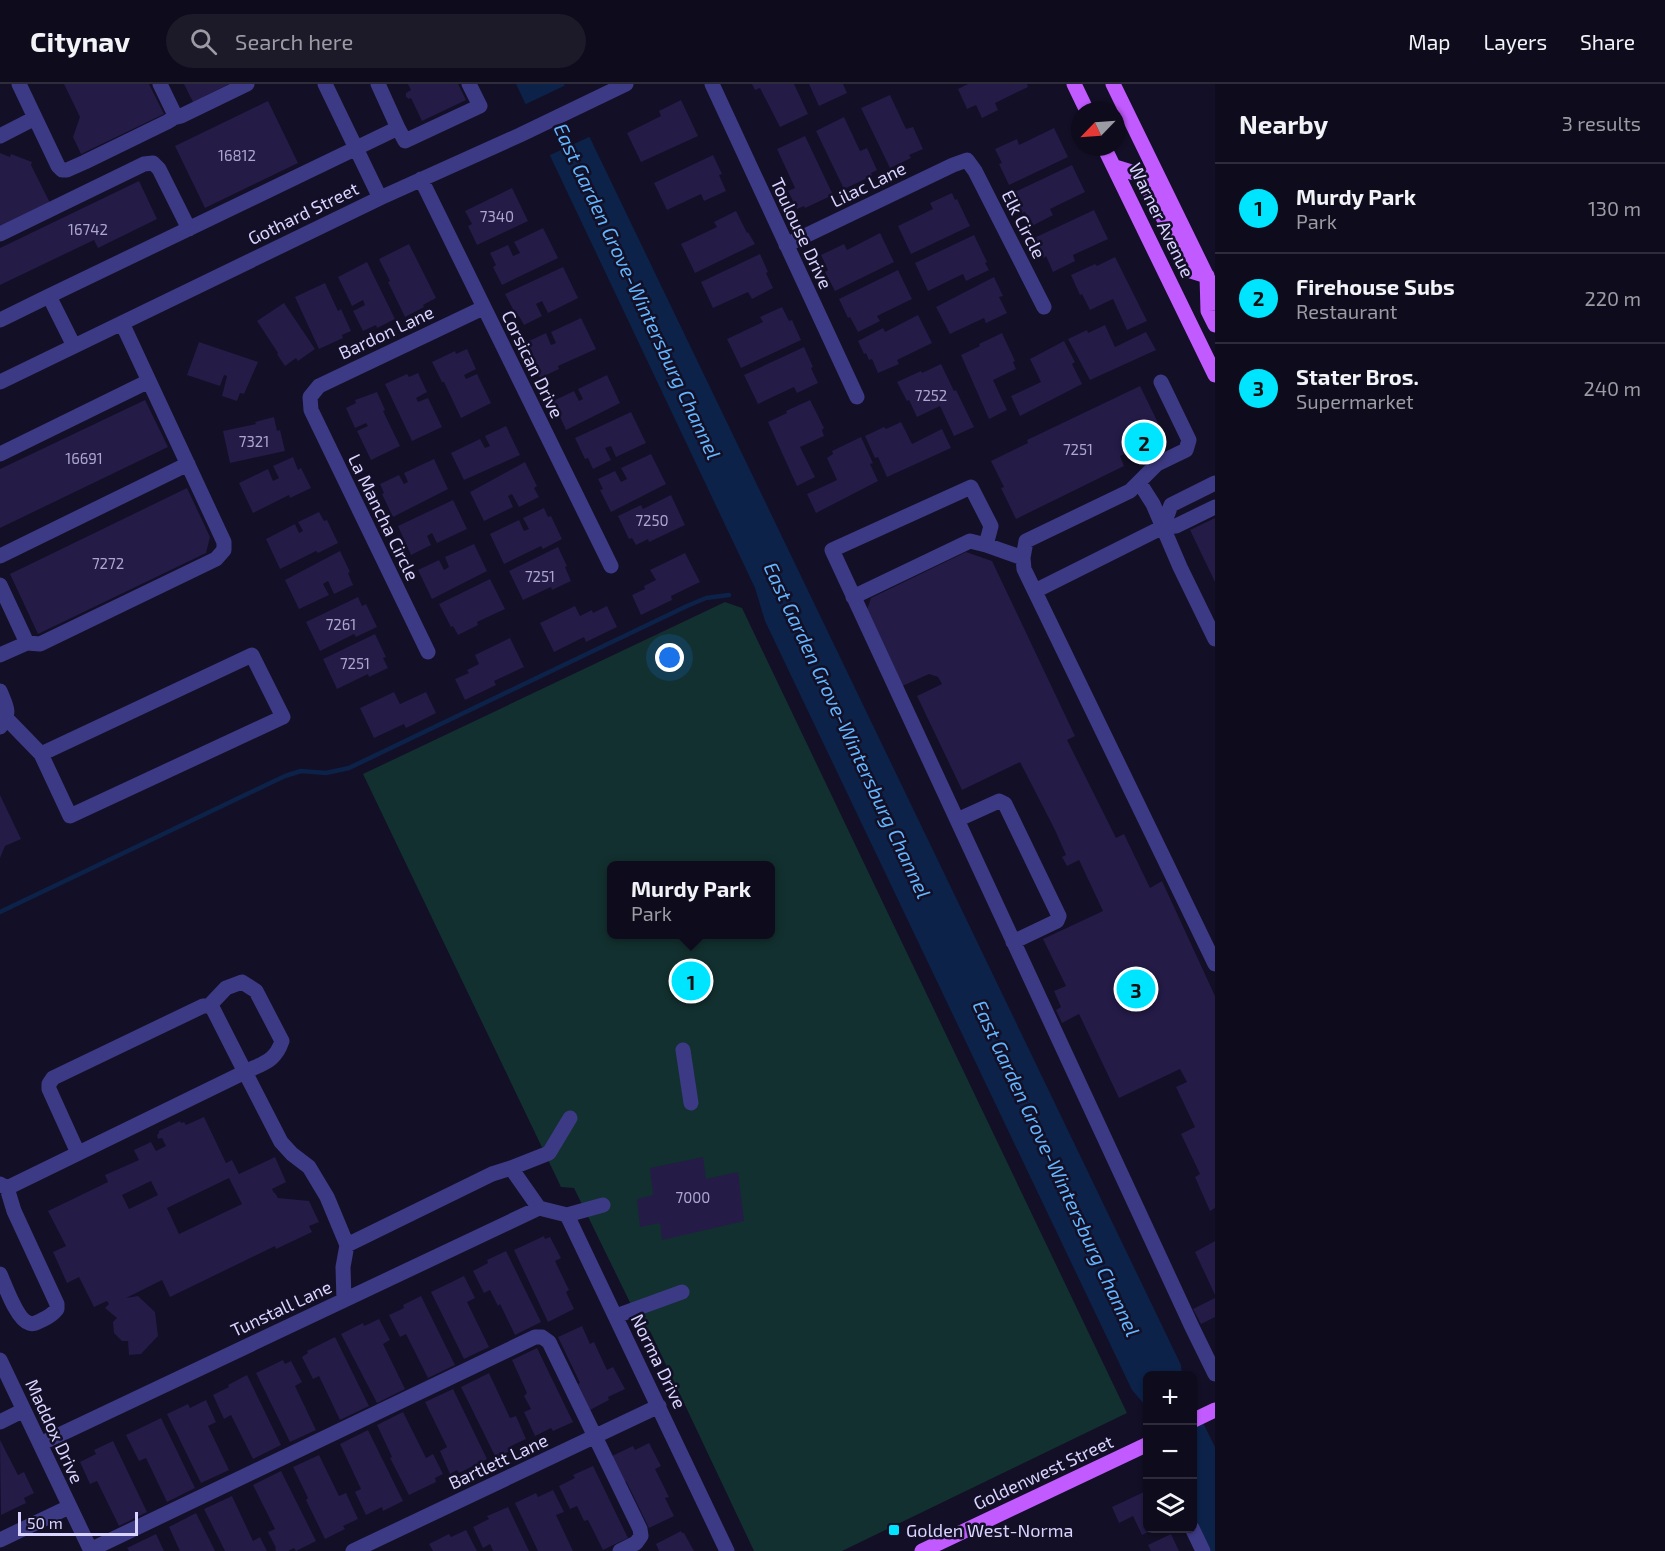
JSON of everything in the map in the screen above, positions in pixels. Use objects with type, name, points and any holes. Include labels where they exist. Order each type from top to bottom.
[{"type":"main road","points":[[1074,84],[1083,102]]},
{"type":"main road","name":"Warner Avenue","points":[[1113,84],[1211,275],[1215,293]]},
{"type":"main road","name":"Warner Avenue","points":[[1108,156],[1215,375]]},
{"type":"main road","points":[[1114,168],[1141,175],[1191,271],[1211,275],[1209,311],[1215,325]]},
{"type":"main road","points":[[1197,1419],[1215,1410]]},
{"type":"main road","name":"Goldenwest Street","points":[[922,1551],[1143,1446]]},
{"type":"street","points":[[19,84],[62,170],[67,170],[167,122],[172,119],[174,113]]},
{"type":"street","points":[[160,84],[177,117],[247,84]]},
{"type":"street","points":[[325,84],[380,198]]},
{"type":"street","points":[[378,84],[405,141],[480,106],[469,84]]},
{"type":"street","name":"Gothard Street","points":[[0,382],[380,198],[626,84]]},
{"type":"street","name":"Toulouse Drive","points":[[712,84],[857,397]]},
{"type":"street","points":[[0,136],[35,118]]},
{"type":"street","points":[[0,320],[398,128]]},
{"type":"street","name":"Lilac Lane","points":[[786,245],[952,165],[967,160]]},
{"type":"street","name":"Elk Circle","points":[[967,160],[975,171],[1044,307]]},
{"type":"street","points":[[0,234],[144,164],[153,163],[159,169],[189,229]]},
{"type":"street","name":"Corsican Drive","points":[[421,179],[611,566]]},
{"type":"street","points":[[49,296],[74,346]]},
{"type":"street","name":"Bardon Lane","points":[[310,397],[319,386],[483,308]]},
{"type":"street","points":[[0,655],[27,643],[40,644],[216,559],[224,550],[224,542],[122,323]]},
{"type":"street","points":[[0,454],[149,381]]},
{"type":"street","points":[[1161,382],[1189,440],[1186,450],[1157,464],[1130,491],[1026,541],[1024,569],[1215,964]]},
{"type":"street","name":"La Mancha Circle","points":[[310,397],[311,410],[428,652]]},
{"type":"street","points":[[0,556],[188,464]]},
{"type":"street","points":[[1139,482],[1153,504],[1215,639]]},
{"type":"street","points":[[1163,527],[1171,505],[1215,483]]},
{"type":"street","points":[[986,545],[991,526],[971,487],[832,550],[1013,942],[1208,1344],[1215,1374]]},
{"type":"street","points":[[1035,591],[1163,527],[1176,526],[1215,507]]},
{"type":"street","points":[[853,597],[970,541],[1023,558]]},
{"type":"street","points":[[0,585],[27,643]]},
{"type":"street","points":[[0,691],[7,708],[3,723],[41,754],[70,816],[283,717],[252,656],[41,754]]},
{"type":"street","points":[[957,820],[999,801],[1005,804],[1059,916],[1057,921],[1013,942]]},
{"type":"street","points":[[0,1274],[23,1320],[34,1324],[54,1313],[57,1304],[3,1186],[78,1153],[268,1061],[278,1053],[282,1041],[256,991],[242,982],[226,988],[209,1006]]},
{"type":"street","points":[[78,1153],[49,1089],[53,1077],[203,1006],[209,1006],[281,1142],[309,1167],[327,1197],[348,1245],[342,1267],[344,1300]]},
{"type":"street","points":[[683,1050],[691,1103]]},
{"type":"street","points":[[348,1245],[492,1174],[549,1153],[570,1118]]},
{"type":"street","points":[[511,1168],[539,1209],[567,1215],[603,1205]]},
{"type":"street","name":"Tunstall Lane","points":[[40,1444],[539,1209]]},
{"type":"street","name":"Norma Drive","points":[[567,1215],[727,1551]]},
{"type":"street","points":[[616,1316],[682,1292]]},
{"type":"street","points":[[90,1550],[535,1337],[542,1337],[549,1342],[640,1529],[641,1536],[636,1543],[620,1551]]},
{"type":"street","name":"Maddox Drive","points":[[0,1360],[90,1550]]},
{"type":"street","name":"Bartlett Lane","points":[[353,1551],[659,1406]]},
{"type":"street","points":[[0,1422],[24,1410]]},
{"type":"street","points":[[0,1540],[69,1507]]},
{"type":"street","points":[[1194,1533],[1203,1551]]},
{"type":"green space","points":[[725,602],[742,608],[1127,1413],[842,1551],[754,1551],[650,1331],[642,1327],[574,1188],[561,1187],[363,774]]},
{"type":"water","name":"East Garden Grove-Wintersburg Channel","points":[[516,84],[564,84],[1181,1365],[1182,1371],[1143,1371],[1143,1403],[1132,1390],[765,621],[755,588]]},
{"type":"water","points":[[1197,1411],[1215,1447],[1215,1551],[1211,1551],[1197,1521]]},
{"type":"pier","points":[[566,85],[591,136],[548,156],[524,105]]},
{"type":"building","points":[[64,84],[149,84],[164,114],[81,154],[73,137],[80,117]]},
{"type":"building","points":[[184,84],[229,84],[193,102]]},
{"type":"building","points":[[408,84],[458,84],[466,100],[422,121],[411,98],[406,97],[406,93],[411,90]]},
{"type":"building","points":[[752,84],[794,84],[808,114],[780,127],[760,88],[755,90]]},
{"type":"building","points":[[809,84],[843,84],[847,93],[819,106]]},
{"type":"building","points":[[968,84],[1027,84],[1028,87],[995,103],[998,110],[982,118],[976,105],[967,109],[958,89]]},
{"type":"building","points":[[890,95],[906,129],[913,127],[923,149],[909,155],[911,158],[890,168],[861,108]]},
{"type":"building","points":[[681,100],[698,136],[641,162],[627,133],[661,116],[659,111]]},
{"type":"building","points":[[268,101],[298,163],[205,208],[175,146]]},
{"type":"building","points":[[844,117],[860,151],[867,148],[877,170],[871,173],[872,176],[844,189],[816,131]]},
{"type":"building","points":[[1054,128],[1068,157],[1009,185],[995,149],[1017,139],[1019,145]]},
{"type":"building","points":[[805,136],[833,195],[805,208],[804,206],[797,209],[788,191],[795,188],[777,149]]},
{"type":"building","points":[[0,153],[10,157],[11,154],[32,162],[31,165],[51,205],[0,229]]},
{"type":"building","points":[[713,155],[722,174],[719,175],[726,191],[704,201],[701,194],[667,210],[654,183]]},
{"type":"building","points":[[1072,165],[1085,192],[1050,209],[1053,215],[1032,226],[1025,212],[1022,213],[1013,193]]},
{"type":"building","points":[[139,181],[157,219],[98,248],[94,240],[0,285],[0,248]]},
{"type":"building","points":[[512,188],[528,221],[477,245],[468,226],[472,224],[465,211]]},
{"type":"building","points":[[952,193],[970,226],[911,254],[898,226],[933,209],[930,203]]},
{"type":"building","points":[[1094,210],[1108,239],[1073,255],[1075,261],[1053,272],[1034,238]]},
{"type":"building","points":[[736,211],[755,244],[695,273],[681,244],[717,227],[714,222]]},
{"type":"building","points":[[543,228],[558,258],[502,285],[493,267],[496,265],[490,253],[508,245],[513,256],[520,253],[514,242]]},
{"type":"building","points":[[880,233],[894,262],[835,291],[825,272],[828,270],[821,255],[844,244],[847,250]]},
{"type":"building","points":[[974,235],[989,270],[966,281],[963,274],[928,291],[915,263]]},
{"type":"building","points":[[409,244],[436,298],[405,317],[379,259]]},
{"type":"building","points":[[760,254],[773,288],[752,299],[748,292],[713,308],[701,282]]},
{"type":"building","points":[[1115,257],[1147,321],[1127,330],[1113,299],[1090,310],[1071,275]]},
{"type":"building","points":[[367,262],[395,319],[377,328],[376,325],[363,331],[353,311],[365,305],[363,300],[352,306],[338,277]]},
{"type":"building","points":[[563,267],[578,298],[548,313],[542,301],[536,304],[542,316],[524,325],[505,294]]},
{"type":"building","points":[[898,270],[912,299],[877,316],[880,321],[858,332],[839,299]]},
{"type":"building","points":[[994,277],[1003,296],[999,297],[1007,313],[986,323],[984,318],[950,334],[936,307]]},
{"type":"building","points":[[325,283],[338,311],[341,309],[351,331],[342,335],[343,338],[319,349],[295,297]]},
{"type":"building","points":[[284,303],[315,349],[298,361],[296,358],[285,366],[257,321]]},
{"type":"building","points":[[782,307],[789,321],[792,320],[801,340],[741,368],[727,339],[763,322],[760,317]]},
{"type":"building","points":[[918,315],[932,343],[897,360],[899,364],[878,373],[872,359],[869,360],[866,353],[864,354],[858,341],[883,328],[885,332]]},
{"type":"building","points":[[581,318],[596,349],[558,366],[559,369],[540,378],[527,352],[531,350],[527,342],[546,333],[551,345],[556,343],[551,332]]},
{"type":"building","points":[[1105,325],[1115,347],[1146,332],[1156,350],[1090,380],[1068,339]]},
{"type":"building","points":[[1002,333],[1015,361],[1013,362],[1016,369],[993,380],[1007,410],[989,419],[961,355]]},
{"type":"building","points":[[1064,341],[1075,362],[1072,364],[1082,384],[1020,416],[1011,396],[1041,382],[1030,359]]},
{"type":"building","points":[[199,342],[258,362],[244,394],[240,393],[237,401],[222,396],[227,376],[224,375],[220,386],[187,375]]},
{"type":"building","points":[[804,347],[818,383],[797,393],[794,387],[758,404],[744,375]]},
{"type":"building","points":[[467,349],[476,369],[464,375],[466,379],[477,374],[491,403],[461,418],[432,362],[455,351],[456,354]]},
{"type":"building","points":[[941,364],[974,427],[954,436],[940,406],[917,417],[897,382]]},
{"type":"building","points":[[418,373],[427,392],[416,398],[418,402],[428,398],[442,427],[412,441],[385,384],[407,374],[409,377]]},
{"type":"building","points":[[607,375],[620,403],[566,430],[553,401],[574,391],[579,401],[583,399],[578,389]]},
{"type":"building","points":[[1140,386],[1164,435],[1120,456],[1124,466],[1016,519],[991,461],[1028,443],[1027,440]]},
{"type":"building","points":[[377,392],[385,410],[383,411],[400,446],[371,460],[357,431],[368,426],[366,423],[355,428],[346,408],[356,403],[355,400]]},
{"type":"building","points":[[145,400],[168,447],[0,528],[0,469]]},
{"type":"building","points":[[810,400],[824,428],[822,430],[824,436],[800,447],[815,477],[797,486],[768,422]]},
{"type":"building","points":[[631,412],[646,443],[616,457],[611,446],[605,448],[611,460],[593,469],[588,458],[585,459],[575,438]]},
{"type":"building","points":[[274,417],[285,451],[230,463],[223,431],[256,424],[255,422]]},
{"type":"building","points":[[901,422],[912,444],[942,429],[951,448],[887,477],[865,436]]},
{"type":"building","points":[[506,426],[520,455],[464,480],[451,453],[480,439],[485,448],[490,446],[485,436]]},
{"type":"building","points":[[861,437],[873,463],[870,464],[878,481],[816,513],[807,494],[837,480],[827,458],[833,454],[832,451]]},
{"type":"building","points":[[651,454],[666,484],[611,512],[600,490],[603,489],[598,479],[615,471],[621,482],[627,479],[621,468]]},
{"type":"building","points":[[293,457],[298,470],[301,468],[311,488],[290,498],[289,495],[253,513],[239,483],[268,469],[273,481],[279,478],[273,466]]},
{"type":"building","points":[[434,459],[448,489],[393,517],[382,494],[384,493],[380,484],[399,475],[404,484],[408,482],[404,473]]},
{"type":"building","points":[[525,462],[537,486],[534,488],[539,497],[519,507],[512,494],[508,496],[513,507],[484,521],[470,492]]},
{"type":"building","points":[[187,488],[210,537],[206,553],[38,634],[10,574]]},
{"type":"building","points":[[671,495],[685,525],[649,542],[648,539],[636,545],[632,538],[629,539],[618,516],[641,505],[643,509]]},
{"type":"building","points":[[453,500],[467,529],[437,543],[432,533],[427,536],[431,545],[411,555],[398,526]]},
{"type":"building","points":[[544,508],[548,517],[551,516],[562,539],[543,549],[541,546],[504,564],[490,534],[519,520],[524,531],[529,529],[523,518]]},
{"type":"building","points":[[319,512],[324,521],[327,520],[338,543],[280,569],[266,539],[295,524],[299,533],[303,531],[298,522]]},
{"type":"building","points":[[1215,518],[1215,582],[1190,530]]},
{"type":"building","points":[[474,544],[487,571],[432,599],[418,570],[439,560],[444,570],[449,567],[445,557]]},
{"type":"building","points":[[558,547],[571,581],[523,600],[509,571]]},
{"type":"building","points":[[340,551],[350,572],[348,573],[353,585],[334,594],[328,581],[323,584],[329,595],[299,609],[285,580]]},
{"type":"building","points":[[966,552],[992,561],[1075,736],[1067,740],[1116,838],[1124,834],[1150,888],[1162,881],[1215,996],[1215,1208],[1210,1211],[1195,1177],[1200,1174],[1181,1134],[1195,1127],[1176,1087],[1187,1082],[1180,1069],[1119,1098],[1079,1014],[1062,1023],[1056,1010],[1061,1007],[1054,991],[1066,986],[1043,939],[1103,911],[1079,860],[1067,866],[1062,857],[1066,855],[1055,830],[1020,762],[962,790],[917,696],[942,684],[938,677],[929,674],[898,688],[865,616],[871,598]]},
{"type":"building","points":[[685,553],[700,582],[671,596],[672,600],[641,615],[632,595],[645,589],[644,586],[656,580],[650,570]]},
{"type":"building","points":[[490,579],[505,609],[477,622],[478,625],[458,635],[439,604]]},
{"type":"building","points":[[358,597],[362,606],[366,604],[377,627],[356,637],[354,634],[320,651],[306,622]]},
{"type":"building","points":[[575,606],[580,616],[607,606],[617,627],[586,642],[584,637],[554,652],[540,623]]},
{"type":"building","points":[[375,634],[386,657],[383,658],[388,668],[369,677],[368,674],[337,689],[323,659]]},
{"type":"building","points":[[510,638],[524,667],[494,681],[496,685],[465,700],[455,679],[469,673],[467,670],[479,664],[475,655]]},
{"type":"building","points":[[394,692],[400,704],[426,692],[436,713],[406,728],[404,724],[374,738],[360,708]]},
{"type":"building","points":[[0,795],[21,839],[5,846],[0,858]]},
{"type":"building","points":[[204,1117],[226,1163],[232,1160],[239,1174],[275,1157],[286,1182],[272,1189],[274,1193],[278,1198],[309,1201],[319,1222],[309,1226],[312,1232],[276,1249],[275,1246],[170,1297],[162,1280],[126,1298],[138,1296],[155,1312],[158,1336],[141,1354],[129,1355],[128,1341],[122,1341],[114,1333],[113,1322],[117,1318],[105,1308],[109,1304],[107,1301],[94,1307],[79,1277],[67,1283],[53,1252],[66,1246],[48,1211],[108,1182],[105,1175],[139,1160],[134,1150],[151,1142],[156,1151],[166,1146],[162,1138],[158,1139],[159,1131],[180,1121],[186,1125]],"holes":[[[229,1178],[242,1204],[179,1234],[167,1208]],[[151,1181],[158,1195],[129,1209],[122,1195]]]},
{"type":"building","points":[[703,1157],[706,1179],[738,1172],[744,1221],[662,1240],[660,1223],[640,1227],[637,1199],[653,1195],[650,1168]]},
{"type":"building","points":[[544,1236],[545,1239],[550,1237],[561,1258],[555,1261],[569,1290],[566,1292],[574,1309],[548,1322],[514,1250]]},
{"type":"building","points":[[1215,1241],[1215,1295],[1195,1252]]},
{"type":"building","points":[[506,1251],[541,1322],[515,1335],[500,1304],[498,1306],[490,1290],[484,1293],[473,1271],[488,1263],[487,1260]]},
{"type":"building","points":[[464,1276],[475,1298],[467,1302],[489,1347],[464,1359],[431,1292]]},
{"type":"building","points":[[421,1296],[455,1365],[428,1378],[406,1334],[400,1337],[389,1315]]},
{"type":"building","points":[[1215,1298],[1215,1317],[1201,1324],[1193,1309]]},
{"type":"building","points":[[379,1319],[390,1340],[383,1344],[405,1389],[377,1403],[341,1334],[363,1323],[364,1326]]},
{"type":"building","points":[[582,1326],[590,1344],[594,1342],[607,1370],[613,1367],[625,1389],[608,1397],[609,1400],[590,1410],[558,1337]]},
{"type":"building","points":[[335,1337],[369,1406],[340,1420],[319,1376],[313,1379],[302,1357],[308,1353],[307,1351]]},
{"type":"building","points":[[537,1348],[573,1422],[553,1431],[551,1428],[535,1436],[524,1412],[531,1409],[524,1396],[527,1393],[512,1360]]},
{"type":"building","points":[[283,1360],[285,1364],[291,1361],[302,1382],[295,1386],[316,1430],[290,1442],[256,1373]]},
{"type":"building","points":[[489,1373],[510,1418],[516,1416],[526,1439],[511,1446],[512,1450],[496,1458],[461,1387]]},
{"type":"building","points":[[247,1375],[281,1445],[253,1459],[231,1415],[224,1419],[213,1395]]},
{"type":"building","points":[[453,1389],[487,1459],[459,1473],[457,1470],[450,1474],[440,1451],[447,1447],[425,1402]]},
{"type":"building","points":[[206,1400],[216,1422],[208,1426],[229,1470],[201,1483],[167,1414],[188,1404],[190,1408]]},
{"type":"building","points":[[403,1412],[426,1458],[433,1454],[443,1474],[435,1478],[436,1482],[409,1495],[390,1458],[392,1457],[377,1425]]},
{"type":"building","points":[[161,1418],[195,1488],[167,1502],[146,1458],[139,1461],[126,1435]]},
{"type":"building","points":[[368,1430],[403,1501],[383,1511],[382,1507],[366,1515],[355,1492],[361,1489],[340,1444]]},
{"type":"building","points":[[0,1440],[18,1475],[24,1472],[34,1493],[24,1498],[26,1503],[1,1515]]},
{"type":"building","points":[[113,1441],[147,1512],[119,1526],[97,1481],[90,1484],[80,1462],[96,1454],[94,1450]]},
{"type":"building","points":[[649,1443],[661,1466],[655,1469],[669,1497],[665,1498],[674,1516],[649,1528],[612,1456],[633,1446],[635,1450]]},
{"type":"building","points":[[319,1455],[339,1496],[346,1493],[358,1519],[343,1526],[345,1529],[325,1539],[293,1467]]},
{"type":"building","points":[[593,1466],[628,1538],[603,1550],[588,1520],[584,1521],[577,1506],[570,1509],[559,1486],[575,1478],[573,1475]]},
{"type":"building","points":[[281,1471],[316,1541],[296,1551],[294,1548],[288,1551],[276,1551],[268,1532],[275,1529],[253,1485]]},
{"type":"building","points":[[553,1490],[564,1512],[556,1515],[573,1551],[538,1551],[515,1503],[536,1493],[538,1497]]},
{"type":"building","points":[[1143,1492],[1143,1533],[1146,1533],[1142,1535],[1133,1516],[1119,1523],[1112,1507]]},
{"type":"building","points":[[232,1496],[253,1541],[260,1537],[267,1551],[225,1551],[204,1509]]},
{"type":"building","points":[[508,1507],[529,1551],[493,1551],[490,1544],[483,1548],[473,1527],[489,1519],[487,1516]]},
{"type":"building","points":[[196,1513],[215,1551],[180,1551],[169,1527]]},
{"type":"building","points":[[466,1530],[477,1551],[433,1551],[429,1544],[449,1534],[451,1537]]},
{"type":"building","points":[[681,1531],[694,1551],[659,1551],[656,1544]]},
{"type":"building","points":[[156,1534],[164,1551],[129,1551],[127,1548]]},
{"type":"building","points":[[1171,1534],[1179,1551],[1151,1551],[1148,1545]]},
{"type":"waterway","points":[[0,912],[285,776],[301,771],[326,773],[349,768],[687,606],[706,598],[729,595]]},
{"type":"place","name":"Firehouse Subs","points":[[1144,442]]},
{"type":"place","name":"Murdy Park","points":[[691,981]]},
{"type":"place","name":"Stater Bros.","points":[[1136,989]]},
{"type":"place","name":"Golden West-Norma","points":[[894,1530]]}]
